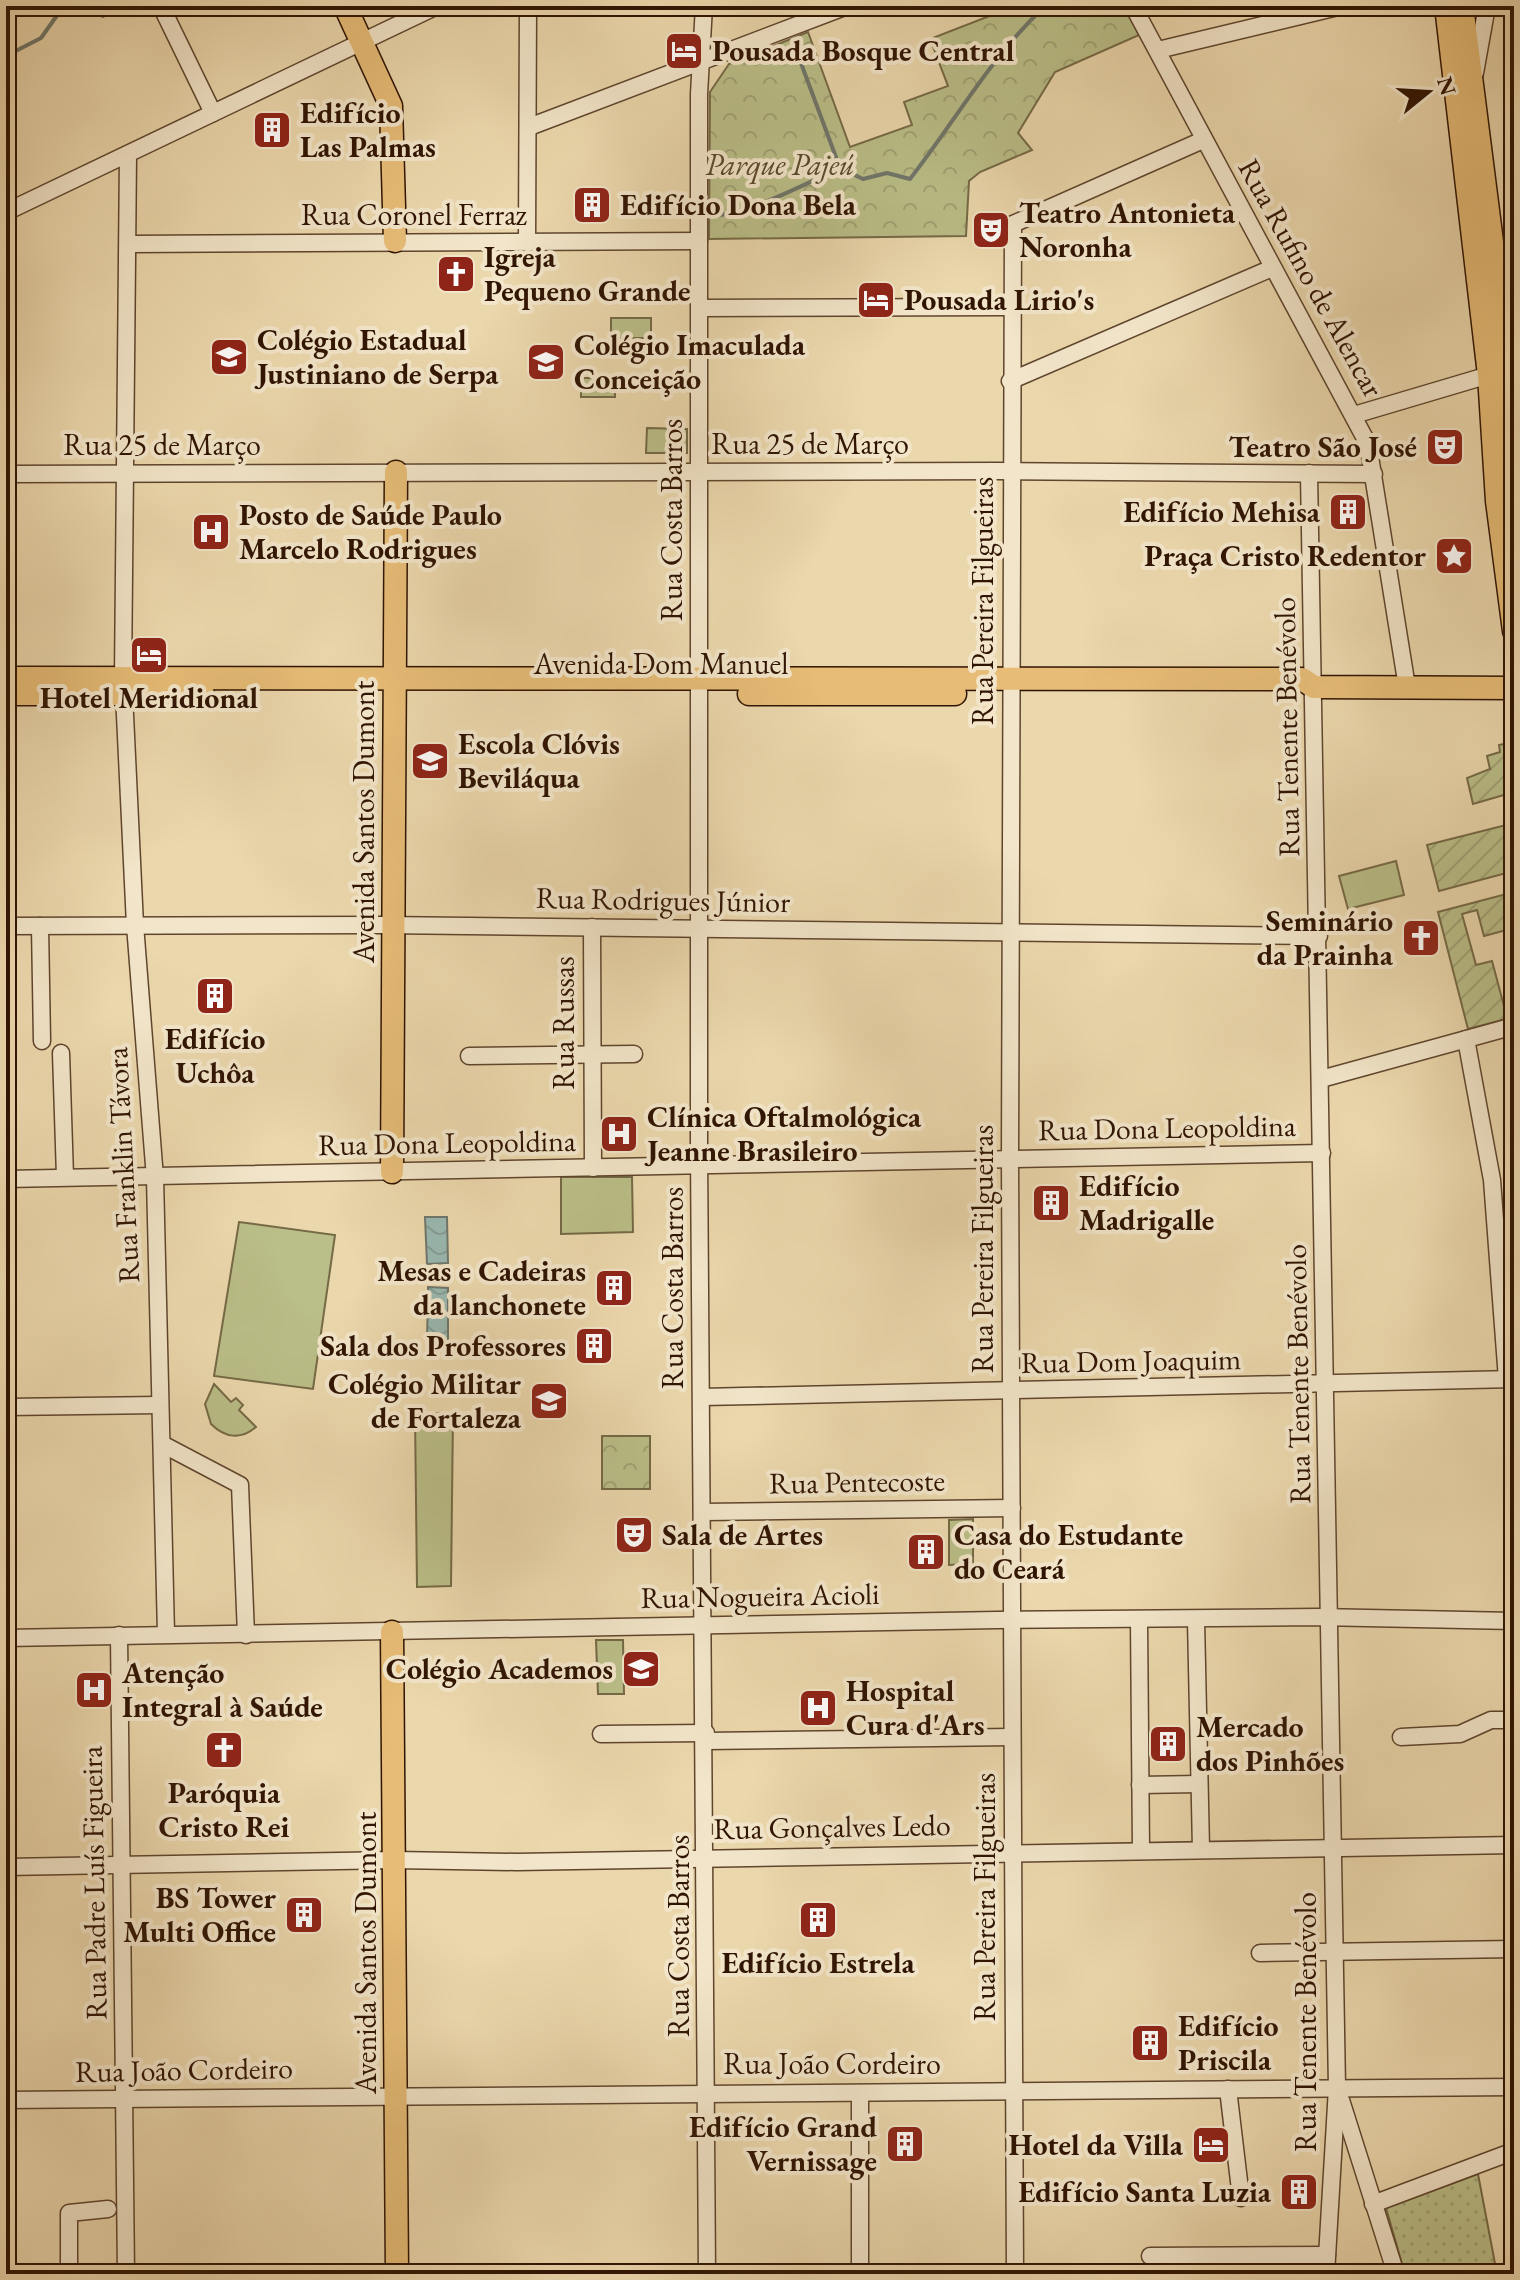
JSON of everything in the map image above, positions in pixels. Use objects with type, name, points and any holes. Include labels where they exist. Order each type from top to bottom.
[{"type":"main road","points":[[345,6],[391,106],[395,241]]},
{"type":"main road","points":[[1446,6],[1504,370],[1497,501],[1514,631]]},
{"type":"main road","points":[[1462,6],[1504,370],[1514,516]]},
{"type":"main road","name":"Avenida Santos Dumont","points":[[392,1172],[396,472]]},
{"type":"main road","name":"Avenida Dom Manuel","points":[[6,678],[124,686],[1010,686],[1302,679],[1314,687],[1512,686]]},
{"type":"main road","name":"Avenida Dom Manuel","points":[[6,694],[124,686]]},
{"type":"main road","name":"Avenida Santos Dumont","points":[[392,1632],[397,2274]]},
{"type":"street","points":[[161,6],[213,113]]},
{"type":"street","points":[[6,212],[437,6]]},
{"type":"street","points":[[527,243],[528,6]]},
{"type":"street","name":"Rua Costa Barros","points":[[704,6],[699,241],[699,472],[707,2274]]},
{"type":"street","points":[[529,127],[847,6]]},
{"type":"street","name":"Rua Rufino de Alencar","points":[[1133,6],[1368,444],[1407,687]]},
{"type":"street","points":[[1158,50],[1342,6]]},
{"type":"street","points":[[1473,86],[1487,6]]},
{"type":"street","name":"Rua Pereira Filgueiras","points":[[1015,2274],[1010,1159],[1010,307],[1013,224],[1203,140]]},
{"type":"street","name":"Rua Franklin Távora","points":[[128,154],[124,686],[135,925],[155,1178],[166,1634]]},
{"type":"street","name":"Rua Coronel Ferraz","points":[[129,244],[699,241]]},
{"type":"street","points":[[1010,381],[1272,268]]},
{"type":"street","points":[[700,308],[1010,307]]},
{"type":"street","points":[[1354,415],[1504,370]]},
{"type":"street","name":"Rua 25 de Março","points":[[6,474],[1011,471],[1374,474]]},
{"type":"street","name":"Rua Tenente Benévolo","points":[[1309,473],[1336,1952],[1337,2088],[1326,2274]]},
{"type":"street","name":"Rua Rodrigues Júnior","points":[[6,926],[395,925],[1319,936]]},
{"type":"street","points":[[40,926],[42,1041]]},
{"type":"street","name":"Rua Russas","points":[[592,927],[593,1168]]},
{"type":"street","points":[[1321,1079],[1514,1026]]},
{"type":"street","points":[[1466,1039],[1492,1180],[1511,1379]]},
{"type":"street","points":[[61,1053],[65,1177]]},
{"type":"street","points":[[469,1056],[634,1054]]},
{"type":"street","name":"Rua Dona Leopoldina","points":[[6,1179],[1322,1153]]},
{"type":"street","name":"Rua Dom Joaquim","points":[[702,1397],[1511,1379]]},
{"type":"street","points":[[6,1407],[160,1405]]},
{"type":"street","points":[[162,1444],[240,1485],[246,1635]]},
{"type":"street","name":"Rua Pentecoste","points":[[703,1512],[1012,1508]]},
{"type":"street","name":"Rua Nogueira Acioli","points":[[6,1638],[1012,1620],[1330,1617],[1514,1621]]},
{"type":"street","points":[[1139,1620],[1141,1851]]},
{"type":"street","points":[[1196,1620],[1201,1849]]},
{"type":"street","name":"Rua Padre Luís Figueira","points":[[119,1635],[126,2274]]},
{"type":"street","points":[[1401,1737],[1460,1734],[1491,1720],[1514,1720]]},
{"type":"street","points":[[601,1734],[1012,1737]]},
{"type":"street","points":[[1140,1785],[1199,1784]]},
{"type":"street","name":"Rua Gonçalves Ledo","points":[[6,1867],[396,1860],[494,1863],[1514,1845]]},
{"type":"street","points":[[1260,1953],[1514,1949]]},
{"type":"street","name":"Rua João Cordeiro","points":[[6,2100],[1509,2085]]},
{"type":"street","points":[[1337,2088],[1396,2274]]},
{"type":"street","points":[[1228,2089],[1241,2198]]},
{"type":"street","points":[[860,2093],[860,2274]]},
{"type":"street","points":[[1373,2204],[1514,2151]]},
{"type":"street","points":[[69,2274],[69,2213],[108,2209]]},
{"type":"street","points":[[1150,2256],[1327,2255]]},
{"type":"street","points":[[1208,2256],[1208,2274]]},
{"type":"green space","name":"Parque Pajeú","points":[[1005,6],[1124,6],[1139,35],[1055,72],[1018,133],[1032,150],[980,172],[969,181],[966,236],[709,239],[710,92],[729,64],[808,32],[850,147],[912,125],[904,102],[948,86],[930,39],[1005,10]]},
{"type":"green space","points":[[611,318],[651,318],[651,338],[611,338]]},
{"type":"green space","points":[[581,378],[615,378],[615,397],[581,397]]},
{"type":"green space","points":[[647,428],[687,429],[687,453],[646,453]]},
{"type":"green space","points":[[1504,744],[1514,792],[1473,804],[1467,778],[1490,769],[1487,756],[1500,752],[1499,745]]},
{"type":"green space","points":[[1514,823],[1514,871],[1439,891],[1427,845]]},
{"type":"green space","points":[[1396,861],[1404,895],[1348,909],[1339,876]]},
{"type":"green space","points":[[1514,892],[1514,928],[1484,936],[1477,910],[1462,914],[1476,965],[1492,961],[1504,1006],[1514,1004],[1514,1017],[1468,1029],[1438,912]]},
{"type":"green space","points":[[561,1177],[632,1177],[633,1232],[561,1234]]},
{"type":"green space","points":[[239,1222],[335,1235],[313,1389],[214,1376]]},
{"type":"green space","points":[[214,1384],[231,1402],[236,1398],[243,1405],[239,1410],[256,1427],[245,1434],[233,1436],[211,1424],[205,1404]]},
{"type":"green space","points":[[453,1413],[451,1586],[417,1587],[415,1414]]},
{"type":"green space","points":[[602,1436],[650,1436],[650,1489],[602,1489]]},
{"type":"green space","points":[[973,1519],[973,1564],[949,1565],[949,1520]]},
{"type":"green space","points":[[596,1640],[623,1640],[624,1694],[598,1694]]},
{"type":"green space","points":[[1478,2174],[1497,2274],[1405,2274],[1386,2208]]},
{"type":"water","points":[[425,1217],[447,1217],[448,1263],[427,1264]]},
{"type":"water","points":[[428,1287],[448,1288],[448,1344],[427,1344]]},
{"type":"waterway","points":[[792,39],[840,168],[863,179],[887,173],[910,179],[990,68],[1045,6]]},
{"type":"waterway","points":[[6,56],[41,38],[58,14],[82,8],[103,16]]},
{"type":"waterway","points":[[715,216],[763,203],[839,169]]},
{"type":"place","name":"Pousada Bosque Central","points":[[684,51]]},
{"type":"place","name":"Edifício Las Palmas","points":[[272,130]]},
{"type":"place","name":"Edifício Dona Bela","points":[[592,205]]},
{"type":"place","name":"Teatro Antonieta Noronha","points":[[991,230]]},
{"type":"place","name":"Igreja Pequeno Grande","points":[[456,274]]},
{"type":"place","name":"Pousada Lirio's","points":[[876,300]]},
{"type":"place","name":"Colégio Estadual Justiniano de Serpa","points":[[229,357]]},
{"type":"place","name":"Colégio Imaculada Conceição","points":[[546,362]]},
{"type":"place","name":"Teatro São José","points":[[1445,447]]},
{"type":"place","name":"Edifício Mehisa","points":[[1348,512]]},
{"type":"place","name":"Posto de Saúde Paulo Marcelo Rodrigues","points":[[211,532]]},
{"type":"place","name":"Praça Cristo Redentor","points":[[1454,556]]},
{"type":"place","name":"Hotel Meridional","points":[[149,655]]},
{"type":"place","name":"Escola Clóvis Beviláqua","points":[[430,761]]},
{"type":"place","name":"Seminário da Prainha","points":[[1421,938]]},
{"type":"place","name":"Edifício Uchôa","points":[[215,996]]},
{"type":"place","name":"Clínica Oftalmológica Jeanne Brasileiro","points":[[619,1134]]},
{"type":"place","name":"Edifício Madrigalle","points":[[1051,1203]]},
{"type":"place","name":"Mesas e Cadeiras da lanchonete","points":[[614,1288]]},
{"type":"place","name":"Sala dos Professores","points":[[594,1346]]},
{"type":"place","name":"Colégio Militar de Fortaleza","points":[[549,1401]]},
{"type":"place","name":"Sala de Artes","points":[[634,1535]]},
{"type":"place","name":"Casa do Estudante do Ceará","points":[[926,1552]]},
{"type":"place","name":"Colégio Academos","points":[[641,1669]]},
{"type":"place","name":"Atenção Integral à Saúde","points":[[94,1690]]},
{"type":"place","name":"Hospital Cura d'Ars","points":[[818,1708]]},
{"type":"place","name":"Mercado dos Pinhões","points":[[1168,1744]]},
{"type":"place","name":"Paróquia Cristo Rei","points":[[224,1750]]},
{"type":"place","name":"BS Tower Multi Office","points":[[304,1915]]},
{"type":"place","name":"Edifício Estrela","points":[[818,1920]]},
{"type":"place","name":"Edifício Priscila","points":[[1150,2043]]},
{"type":"place","name":"Edifício Grand Vernissage","points":[[905,2144]]},
{"type":"place","name":"Hotel da Villa","points":[[1211,2145]]},
{"type":"place","name":"Edifício Santa Luzia","points":[[1299,2192]]}]
